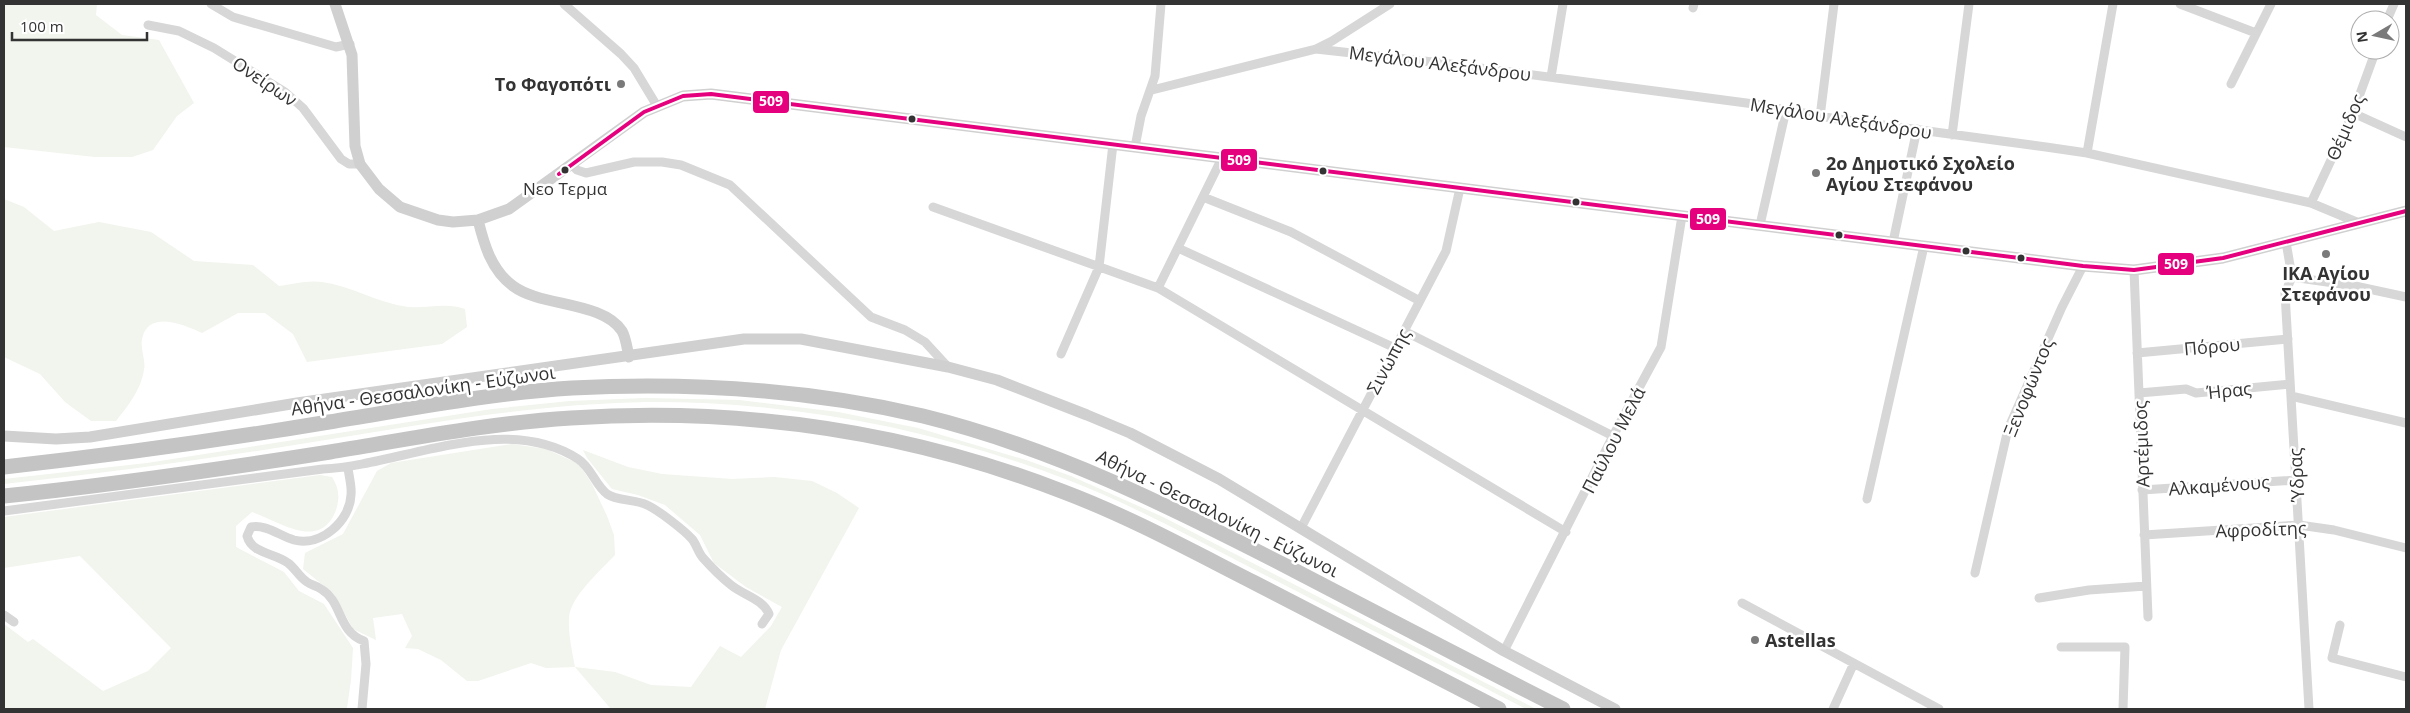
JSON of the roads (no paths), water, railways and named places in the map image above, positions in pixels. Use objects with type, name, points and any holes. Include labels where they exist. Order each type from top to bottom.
[{"type":"highway","name":"Αθήνα - Θεσσαλονίκη - Εύζωνοι","points":[[4,467],[147,451],[490,396],[570,388],[708,387],[774,390],[814,396],[882,408],[954,425],[1030,448],[1086,469],[1169,506],[1563,709]]},
{"type":"highway","points":[[4,496],[150,480],[495,425],[571,418],[707,416],[804,424],[922,447],[988,466],[1064,492],[1155,532],[1499,709]]},
{"type":"main road","points":[[335,4],[350,44],[354,83],[355,146],[360,164],[379,189],[400,207],[438,220],[453,222],[478,220],[500,213],[518,204],[644,112],[683,96],[725,95],[1760,226],[2083,266],[2134,270],[2223,258],[2406,211]]},
{"type":"main road","points":[[478,220],[491,261],[512,286],[524,293],[608,318],[621,330],[629,357]]},
{"type":"main road","points":[[4,436],[56,439],[90,436],[316,400],[629,357],[744,339],[776,338],[833,344],[948,367],[998,380],[1065,405],[1130,433],[1219,479],[1504,651],[1615,709]]},
{"type":"street","points":[[211,4],[233,17],[336,46],[350,44]]},
{"type":"street","points":[[564,4],[628,61],[657,106]]},
{"type":"street","points":[[1135,147],[1141,116],[1152,90],[1155,76],[1161,4]]},
{"type":"street","points":[[1152,90],[1316,49],[1390,4]]},
{"type":"street","points":[[1551,77],[1563,4]]},
{"type":"street","points":[[1820,117],[1834,4]]},
{"type":"street","points":[[1952,135],[1969,4]]},
{"type":"street","points":[[2087,153],[2113,4]]},
{"type":"street","points":[[2180,4],[2256,33]]},
{"type":"street","points":[[2231,84],[2271,4]]},
{"type":"street","name":"Ονείρων","points":[[148,26],[179,31],[266,79],[303,108],[341,159],[349,164],[360,164]]},
{"type":"street","name":"Μεγάλου Αλεξάνδρου","points":[[1316,49],[1551,77],[1786,110],[1820,117],[2087,153],[2312,203],[2360,223]]},
{"type":"street","name":"Θέμιδος","points":[[2312,203],[2353,113],[2372,60]]},
{"type":"street","points":[[1760,226],[1786,110]]},
{"type":"street","points":[[2353,113],[2406,137]]},
{"type":"street","points":[[1893,242],[1917,129]]},
{"type":"street","points":[[1062,354],[1099,267],[1113,144]]},
{"type":"street","points":[[1158,288],[1222,158]]},
{"type":"street","points":[[572,165],[577,170],[586,172],[634,162],[662,162],[681,165],[730,185],[871,317],[905,330],[925,342],[948,367]]},
{"type":"street","name":"Σινώπης","points":[[1301,528],[1446,251],[1460,188]]},
{"type":"street","points":[[1203,197],[1291,232],[1420,301]]},
{"type":"street","points":[[933,207],[1158,288],[1566,532]]},
{"type":"street","name":"Παύλου Μελά","points":[[1504,651],[1613,436],[1662,347],[1682,216]]},
{"type":"street","name":"Ύδρας","points":[[2286,242],[2292,277],[2285,293],[2309,709]]},
{"type":"street","points":[[1867,500],[1924,246]]},
{"type":"street","points":[[1178,248],[1395,348]]},
{"type":"street","name":"Ξενοφώντος","points":[[1975,573],[2008,429],[2062,306],[2083,266]]},
{"type":"street","name":"Αρτέμιδος","points":[[2134,270],[2148,617]]},
{"type":"street","points":[[2292,277],[2354,286],[2406,297]]},
{"type":"street","points":[[1404,331],[1613,436]]},
{"type":"street","name":"Πόρου","points":[[2137,353],[2288,339]]},
{"type":"street","name":"Ήρας","points":[[2139,393],[2186,389],[2196,393],[2290,384]]},
{"type":"street","points":[[2290,396],[2406,423]]},
{"type":"street","points":[[4,511],[322,469],[348,468],[420,452],[504,439],[535,441],[565,451],[580,460],[606,493],[646,505],[692,539],[701,556],[725,580],[744,595],[766,607],[769,614],[762,624]]},
{"type":"street","points":[[348,468],[352,496],[350,505],[339,524],[330,532],[309,541],[297,541],[258,526],[251,528],[247,536],[255,547],[288,562],[308,583],[322,589],[330,596],[344,625],[354,637],[364,641],[366,673],[362,709]]},
{"type":"street","name":"Αλκαμένους","points":[[2142,490],[2296,480]]},
{"type":"street","name":"Αφροδίτης","points":[[2144,535],[2299,525],[2334,530],[2406,548]]},
{"type":"street","points":[[2040,598],[2089,590],[2146,586]]},
{"type":"street","points":[[1742,603],[1939,709]]},
{"type":"street","points":[[4,615],[14,622]]},
{"type":"street","points":[[2340,625],[2332,658],[2406,677]]},
{"type":"street","points":[[2061,647],[2125,648],[2123,709]]},
{"type":"street","points":[[1833,709],[1854,663]]},
{"type":"place","name":"Το Φαγοπότι","points":[[621,84]]},
{"type":"place","name":"Νεο Τερμα","points":[[565,170]]},
{"type":"place","name":"2ο Δημοτικό Σχολείο Αγίου Στεφάνου","points":[[1816,173]]},
{"type":"place","name":"ΙΚΑ Αγίου Στεφάνου","points":[[2326,254]]},
{"type":"place","name":"Astellas","points":[[1755,640]]}]
